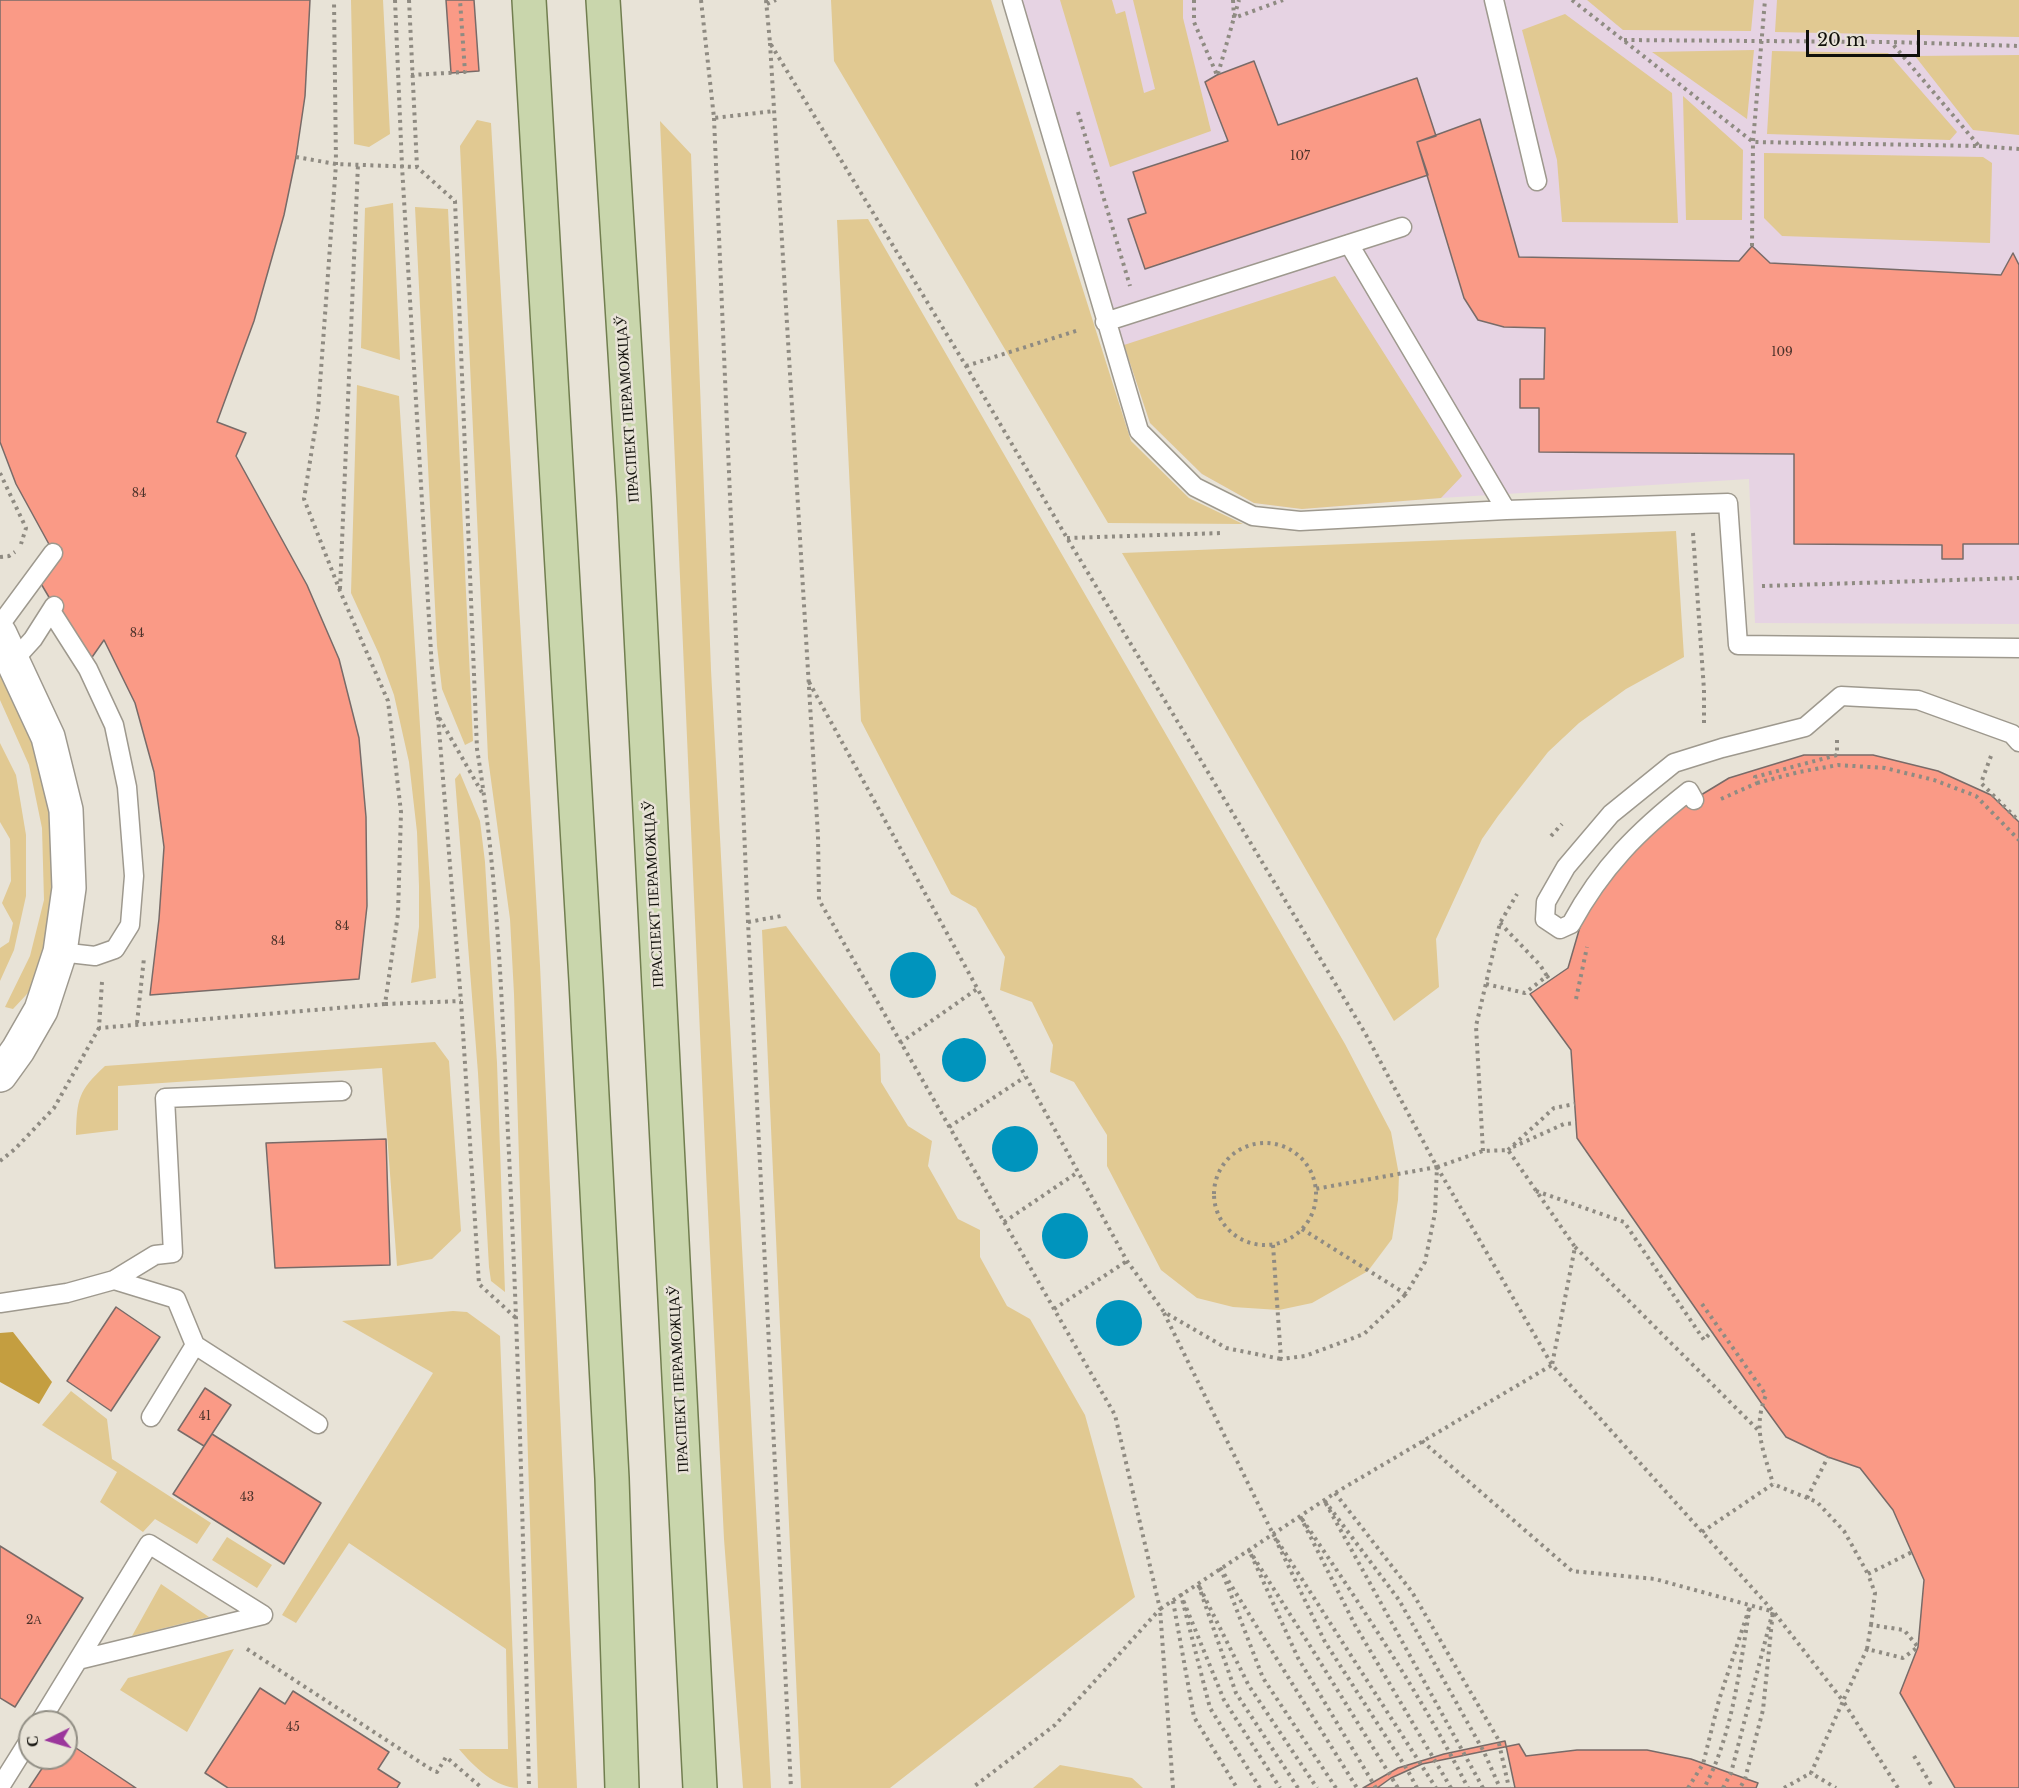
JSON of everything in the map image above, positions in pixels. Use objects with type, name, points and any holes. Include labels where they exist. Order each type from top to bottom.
[{"type":"main road","points":[[529,0],[612,1478],[622,1788]]},
{"type":"main road","name":"ПРАСПЕКТ ПЕРАМОЖЦАЎ","points":[[603,0],[634,497],[700,1788]]},
{"type":"street","points":[[6,1056],[41,1010],[60,952],[69,888],[66,810],[48,737],[7,648]]},
{"type":"lane","points":[[1012,0],[1139,431],[1195,487],[1253,516],[1300,521],[1506,510],[1728,502],[1738,645],[2019,648]]},
{"type":"lane","points":[[1494,0],[1537,181]]},
{"type":"lane","points":[[1106,322],[1402,227]]},
{"type":"lane","points":[[1349,244],[1506,510]]},
{"type":"lane","points":[[0,625],[53,553]]},
{"type":"lane","points":[[7,648],[33,639],[53,608],[88,669],[114,725],[127,787],[134,876],[130,925],[115,949],[95,956],[60,952]]},
{"type":"lane","points":[[1703,801],[1689,791],[1637,833],[1609,864],[1571,924],[1560,929],[1545,919],[1546,902],[1566,867],[1611,814],[1674,764],[1722,748],[1804,727],[1841,696],[1918,700],[2012,734],[2019,742]]},
{"type":"lane","points":[[0,1303],[67,1293],[114,1280],[155,1255],[173,1253],[165,1098],[342,1091]]},
{"type":"lane","points":[[114,1280],[176,1299],[195,1345],[318,1424]]},
{"type":"lane","points":[[151,1417],[195,1345]]},
{"type":"lane","points":[[47,1710],[149,1544],[263,1615],[78,1660]]},
{"type":"lane","points":[[0,1787],[18,1758]]},
{"type":"path","points":[[334,0],[336,164],[318,411],[304,499],[340,591],[388,701],[400,801],[398,914],[385,1005]]},
{"type":"path","points":[[395,0],[402,166],[432,669],[461,1001],[479,1284],[517,1320]]},
{"type":"path","points":[[409,0],[417,167]]},
{"type":"path","points":[[411,75],[465,72],[460,0]]},
{"type":"path","points":[[701,0],[714,118],[748,922],[791,1788]]},
{"type":"path","points":[[776,0],[767,2],[818,836],[819,900],[1115,1415],[1160,1609],[1173,1788]]},
{"type":"path","points":[[1194,0],[1194,22],[1217,75],[1239,0]]},
{"type":"path","points":[[1233,0],[1234,18]]},
{"type":"path","points":[[1234,18],[1283,0]]},
{"type":"path","points":[[1572,0],[1753,142],[1979,146],[2019,149]]},
{"type":"path","points":[[1752,246],[1753,142],[1766,0]]},
{"type":"path","points":[[1624,40],[1891,42],[2019,46]]},
{"type":"path","points":[[1891,42],[1979,146]]},
{"type":"path","points":[[770,43],[1365,1033],[1437,1167],[1552,1365],[1773,1611],[1843,1701],[1898,1788]]},
{"type":"path","points":[[714,118],[774,111]]},
{"type":"path","points":[[296,157],[336,164],[417,167],[455,201],[477,748],[486,799],[501,994],[517,1320],[530,1788]]},
{"type":"path","points":[[340,591],[358,164]]},
{"type":"path","points":[[966,366],[1106,322]]},
{"type":"path","points":[[0,473],[26,528],[20,549],[9,556],[0,557]]},
{"type":"path","points":[[1734,587],[2019,578]]},
{"type":"path","points":[[808,681],[1127,1261],[1164,1312],[1325,1642],[1417,1788]]},
{"type":"path","points":[[437,714],[486,799]]},
{"type":"path","points":[[1994,748],[1981,783],[2019,821]]},
{"type":"path","points":[[1757,783],[1755,777],[1838,755]]},
{"type":"path","points":[[1703,801],[1799,772],[1838,765],[1885,768],[1934,780],[1976,796],[2019,840]]},
{"type":"path","points":[[748,922],[781,916]]},
{"type":"path","points":[[1486,984],[1525,993],[1549,978],[1500,923]]},
{"type":"path","points":[[1576,999],[1586,949],[1591,939]]},
{"type":"path","points":[[0,1161],[15,1149],[54,1108],[99,1028],[102,984],[95,956]]},
{"type":"path","points":[[900,1043],[977,990]]},
{"type":"path","points":[[99,1028],[461,1001]]},
{"type":"path","points":[[949,1127],[1025,1077]]},
{"type":"path","points":[[1508,1150],[1554,1108],[1575,1104]]},
{"type":"path","points":[[1315,1189],[1437,1167],[1483,1151],[1508,1150],[1564,1124],[1576,1124]]},
{"type":"path","points":[[1264,1143],[1280,1145],[1295,1153],[1307,1165],[1314,1180],[1316,1198],[1312,1214],[1302,1229],[1289,1240],[1273,1245],[1256,1245],[1239,1239],[1226,1228],[1217,1213],[1213,1196],[1215,1180],[1222,1165],[1233,1153],[1248,1145],[1264,1143]]},
{"type":"path","points":[[1508,1150],[1575,1247],[1758,1430]]},
{"type":"path","points":[[1164,1312],[1226,1348],[1281,1359],[1305,1356],[1364,1334],[1406,1294],[1425,1262],[1435,1214],[1437,1167]]},
{"type":"path","points":[[1004,1222],[1078,1172]]},
{"type":"path","points":[[1536,1191],[1624,1222],[1704,1340],[1712,1331]]},
{"type":"path","points":[[1302,1229],[1406,1294]]},
{"type":"path","points":[[1273,1245],[1281,1359]]},
{"type":"path","points":[[972,1788],[1055,1725],[1160,1609],[1335,1493],[1552,1365],[1575,1247]]},
{"type":"path","points":[[1054,1309],[1127,1261]]},
{"type":"path","points":[[1702,1304],[1766,1395],[1762,1404],[1758,1430],[1773,1484]]},
{"type":"path","points":[[1422,1442],[1572,1570],[1655,1579],[1773,1611]]},
{"type":"path","points":[[1807,1498],[1828,1457]]},
{"type":"path","points":[[1702,1532],[1773,1484]]},
{"type":"path","points":[[1773,1484],[1817,1502],[1844,1531],[1868,1574],[1875,1593],[1867,1649],[1811,1773],[1784,1788]]},
{"type":"path","points":[[1335,1493],[1412,1592],[1498,1739],[1509,1788]]},
{"type":"path","points":[[1324,1500],[1483,1788]]},
{"type":"path","points":[[1324,1500],[1399,1599],[1484,1752],[1500,1788]]},
{"type":"path","points":[[1300,1516],[1355,1625],[1451,1788]]},
{"type":"path","points":[[1300,1516],[1369,1617],[1453,1758],[1468,1788]]},
{"type":"path","points":[[1273,1534],[1436,1788]]},
{"type":"path","points":[[1249,1550],[1298,1658],[1376,1788]]},
{"type":"path","points":[[1249,1550],[1398,1788]]},
{"type":"path","points":[[1868,1574],[1912,1552]]},
{"type":"path","points":[[1221,1569],[1263,1678],[1336,1788]]},
{"type":"path","points":[[1221,1569],[1357,1788]]},
{"type":"path","points":[[1198,1584],[1236,1693],[1298,1788]]},
{"type":"path","points":[[1198,1584],[1249,1686],[1317,1788]]},
{"type":"path","points":[[1181,1595],[1210,1708],[1260,1788]]},
{"type":"path","points":[[1181,1595],[1224,1700],[1280,1788]]},
{"type":"path","points":[[1173,1600],[1194,1717],[1237,1788]]},
{"type":"path","points":[[1688,1788],[1703,1764],[1719,1700],[1750,1606]]},
{"type":"path","points":[[1704,1788],[1715,1768],[1733,1702],[1750,1606]]},
{"type":"path","points":[[1723,1788],[1731,1773],[1773,1611]]},
{"type":"path","points":[[1740,1788],[1745,1779],[1763,1710],[1773,1611]]},
{"type":"path","points":[[1867,1649],[1903,1658],[1918,1647],[1905,1630],[1871,1625]]},
{"type":"path","points":[[218,1626],[255,1655],[429,1768],[436,1772],[446,1757],[482,1788]]},
{"type":"path","points":[[1914,1756],[1933,1788]]},
{"type":"path","points":[[1811,1773],[1836,1788]]},
{"type":"shaded area","points":[[351,0],[383,0],[390,134],[369,147],[354,144]]},
{"type":"shaded area","points":[[831,0],[991,0],[1131,441],[1189,498],[1243,524],[1108,523],[834,61]]},
{"type":"shaded area","points":[[1020,0],[2019,0],[2019,624],[1755,623],[1749,479],[1302,509],[1254,503],[1202,474],[1150,423],[1124,345]]},
{"type":"shaded area","points":[[1060,0],[1112,0],[1116,14],[1125,11],[1144,93],[1155,89],[1133,0],[1183,0],[1183,18],[1211,131],[1110,167]]},
{"type":"shaded area","points":[[1587,0],[1754,0],[1751,31],[1623,30]]},
{"type":"shaded area","points":[[1777,0],[2019,0],[2019,37],[1775,32]]},
{"type":"shaded area","points":[[1565,14],[1672,93],[1678,223],[1562,222],[1557,160],[1522,30]]},
{"type":"shaded area","points":[[1754,50],[1747,119],[1652,52]]},
{"type":"shaded area","points":[[1772,51],[1888,53],[1957,132],[1950,140],[1767,134]]},
{"type":"shaded area","points":[[2019,55],[2019,135],[1973,130],[1915,56]]},
{"type":"shaded area","points":[[1683,96],[1743,150],[1742,220],[1686,220]]},
{"type":"shaded area","points":[[477,120],[491,123],[540,965],[577,1788],[538,1788],[514,994],[510,919],[488,758],[460,146]]},
{"type":"shaded area","points":[[660,121],[691,154],[711,670],[771,1788],[743,1788],[724,1539]]},
{"type":"shaded area","points":[[1764,153],[1983,157],[1992,163],[1990,243],[1782,236],[1764,218]]},
{"type":"shaded area","points":[[393,203],[400,360],[361,348],[365,208]]},
{"type":"shaded area","points":[[415,207],[448,209],[473,741],[465,745],[442,689],[437,646]]},
{"type":"shaded area","points":[[868,219],[1345,1044],[1391,1132],[1399,1175],[1392,1239],[1368,1271],[1312,1303],[1279,1310],[1233,1307],[1197,1298],[1161,1270],[1107,1166],[1107,1135],[1074,1082],[1050,1072],[1053,1045],[1032,1002],[1000,990],[1005,957],[976,908],[951,894],[861,721],[837,220]]},
{"type":"shaded area","points":[[1335,276],[1462,476],[1441,498],[1302,509],[1254,503],[1202,474],[1150,423],[1124,345]]},
{"type":"shaded area","points":[[357,385],[399,396],[436,978],[411,983],[419,927],[419,886],[417,832],[409,762],[394,695],[379,654],[351,593]]},
{"type":"shaded area","points":[[1676,531],[1684,657],[1626,689],[1579,723],[1548,752],[1482,839],[1436,939],[1439,987],[1394,1021],[1122,553]]},
{"type":"shaded area","points":[[0,664],[48,780],[59,880],[42,971],[27,994],[13,1009],[5,1007],[30,956],[44,900],[42,828],[29,765],[0,700]]},
{"type":"shaded area","points":[[0,743],[16,775],[26,835],[26,896],[14,950],[0,981],[0,948],[9,942],[13,923],[2,903],[11,881],[10,839],[0,822]]},
{"type":"shaded area","points":[[460,773],[480,821],[485,862],[497,1063],[505,1292],[491,1281],[489,1267],[478,1073],[455,779]]},
{"type":"shaded area","points":[[786,926],[880,1054],[881,1082],[908,1126],[932,1141],[928,1166],[958,1219],[980,1230],[980,1257],[1007,1306],[1030,1319],[1085,1415],[1135,1597],[890,1788],[801,1788],[762,930]]},
{"type":"shaded area","points":[[435,1042],[449,1061],[461,1231],[432,1259],[397,1266],[382,1068],[118,1086],[118,1130],[76,1135],[78,1104],[81,1096],[89,1082],[105,1066]]},
{"type":"shaded area","points":[[453,1311],[467,1312],[500,1336],[518,1788],[493,1780],[478,1769],[459,1749],[508,1749],[506,1649],[349,1543],[296,1623],[282,1615],[433,1373],[342,1321]]},
{"type":"shaded area","points":[[13,1332],[52,1382],[39,1404],[0,1382],[0,1333]]},
{"type":"shaded area","points":[[71,1391],[107,1419],[112,1459],[211,1523],[197,1544],[155,1519],[143,1532],[100,1502],[117,1472],[42,1425]]},
{"type":"shaded area","points":[[227,1537],[272,1565],[257,1588],[212,1560]]},
{"type":"shaded area","points":[[161,1584],[209,1617],[132,1636]]},
{"type":"shaded area","points":[[234,1649],[187,1732],[120,1690],[128,1678]]},
{"type":"shaded area","points":[[1060,1765],[1132,1778],[1143,1788],[1033,1788]]},
{"type":"water","points":[[913,952],[929,959],[936,975],[929,991],[913,998],[897,991],[890,975],[897,959]]},
{"type":"water","points":[[964,1038],[973,1039],[980,1044],[985,1051],[985,1069],[980,1076],[973,1081],[964,1082],[955,1081],[948,1076],[943,1069],[942,1060],[943,1051],[948,1044],[955,1039]]},
{"type":"water","points":[[1015,1126],[1031,1133],[1038,1149],[1031,1165],[1015,1172],[999,1165],[992,1149],[999,1133]]},
{"type":"water","points":[[1065,1213],[1081,1220],[1088,1236],[1081,1252],[1065,1259],[1049,1252],[1042,1236],[1049,1220]]},
{"type":"water","points":[[1119,1300],[1135,1307],[1142,1323],[1135,1339],[1119,1346],[1103,1339],[1096,1323],[1103,1307]]},
{"type":"building","points":[[0,0],[310,0],[305,96],[284,215],[254,321],[217,422],[246,433],[236,456],[307,585],[339,659],[359,738],[366,817],[367,906],[359,979],[150,995],[159,919],[164,847],[154,772],[135,703],[104,640],[88,663],[40,582],[56,557],[16,484],[0,442]]},
{"type":"building","points":[[446,0],[474,0],[479,71],[451,73]]},
{"type":"building","points":[[1254,61],[1278,125],[1417,78],[1436,136],[1417,142],[1428,175],[1145,269],[1128,219],[1146,213],[1133,172],[1228,141],[1205,82]]},
{"type":"building","points":[[1480,119],[1519,257],[1739,261],[1752,246],[1770,263],[2001,275],[2013,253],[2019,265],[2019,544],[1963,544],[1963,559],[1942,559],[1942,545],[1794,544],[1794,454],[1539,452],[1539,408],[1520,408],[1520,379],[1544,379],[1545,328],[1504,327],[1478,320],[1464,298],[1417,142]]},
{"type":"building","points":[[1804,755],[1873,755],[1938,771],[1991,795],[2019,822],[2019,1788],[1955,1788],[1900,1693],[1918,1647],[1924,1580],[1893,1510],[1860,1468],[1828,1457],[1786,1437],[1762,1404],[1577,1138],[1571,1050],[1530,994],[1568,968],[1591,898],[1628,855],[1668,815],[1729,778]]},
{"type":"building","points":[[386,1139],[390,1265],[275,1268],[266,1143]]},
{"type":"building","points":[[116,1307],[160,1337],[111,1411],[67,1381]]},
{"type":"building","points":[[205,1388],[231,1405],[204,1446],[178,1430]]},
{"type":"building","points":[[212,1434],[321,1503],[284,1564],[173,1494]]},
{"type":"building","points":[[0,1546],[83,1598],[15,1707],[0,1698]]},
{"type":"building","points":[[260,1688],[285,1704],[293,1691],[389,1752],[378,1769],[400,1783],[397,1788],[228,1788],[205,1773]]},
{"type":"building","points":[[1505,1741],[1515,1788],[1363,1788],[1398,1768],[1444,1754]]},
{"type":"building","points":[[1519,1744],[1526,1756],[1577,1750],[1647,1750],[1691,1759],[1758,1783],[1756,1788],[1377,1788],[1391,1778],[1422,1764]]},
{"type":"building","points":[[78,1749],[136,1788],[29,1788],[41,1770],[78,1770]]}]
